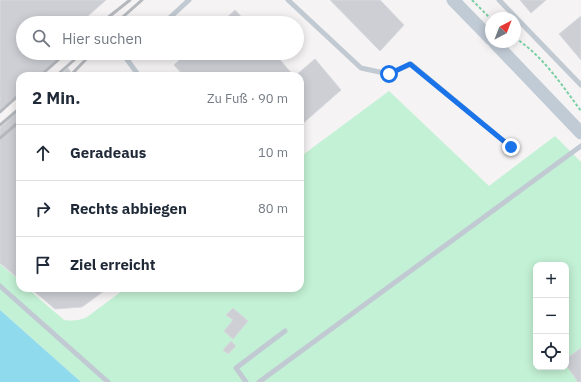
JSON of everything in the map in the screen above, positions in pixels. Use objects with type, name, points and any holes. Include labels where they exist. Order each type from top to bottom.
[{"type":"street","points":[[453,0],[485,33]]},
{"type":"street","points":[[500,48],[581,132]]},
{"type":"lane","points":[[172,16],[189,0]]},
{"type":"lane","points":[[288,0],[361,68],[389,74],[410,64],[511,147]]},
{"type":"lane","points":[[499,0],[581,85]]},
{"type":"lane","points":[[127,60],[136,72]]},
{"type":"lane","points":[[259,382],[581,146]]},
{"type":"lane","points":[[0,286],[108,382]]},
{"type":"lane","points":[[246,382],[236,368],[285,331]]},
{"type":"path","points":[[472,0],[485,13]]},
{"type":"path","points":[[521,43],[554,74],[581,111]]},
{"type":"green space","points":[[389,91],[489,186],[555,136],[581,162],[581,382],[81,382],[0,310],[0,264],[16,278],[16,292],[32,292],[64,320],[78,320],[87,317],[121,292],[304,292],[304,154]]},
{"type":"water","points":[[0,310],[81,382],[0,382]]},
{"type":"building","points":[[0,0],[106,0],[88,16],[16,16],[16,60],[58,60],[44,72],[16,72],[16,96],[0,110]]},
{"type":"building","points":[[330,0],[380,0],[404,25],[380,51]]},
{"type":"building","points":[[520,0],[546,0],[531,13]]},
{"type":"building","points":[[235,10],[241,16],[229,16]]},
{"type":"building","points":[[581,16],[581,60],[559,34]]},
{"type":"building","points":[[315,59],[341,90],[304,122],[304,72],[300,72]]},
{"type":"building","points":[[179,60],[280,60],[291,72],[180,72],[174,65]]},
{"type":"building","points":[[68,68],[70,72],[64,72]]},
{"type":"building","points":[[16,114],[16,277],[0,263],[0,128]]},
{"type":"building","points":[[35,292],[103,292],[82,307],[55,309]]},
{"type":"building","points":[[233,308],[248,321],[233,339],[224,331],[233,320],[226,315]]},
{"type":"building","points":[[231,341],[236,346],[228,354],[223,350]]},
{"type":"building","points":[[581,348],[581,382],[578,382],[569,369],[569,357]]},
{"type":"railway","points":[[110,16],[130,0]]},
{"type":"railway","points":[[124,16],[142,0]]},
{"type":"railway","points":[[45,72],[58,60]]},
{"type":"railway","points":[[61,72],[74,60]]},
{"type":"railway","points":[[74,72],[85,60]]},
{"type":"railway","points":[[0,112],[16,98]]},
{"type":"railway","points":[[0,125],[16,111]]},
{"type":"railway","points":[[0,138],[16,124]]},
{"type":"route","points":[[389,74],[410,64],[511,147]]}]
